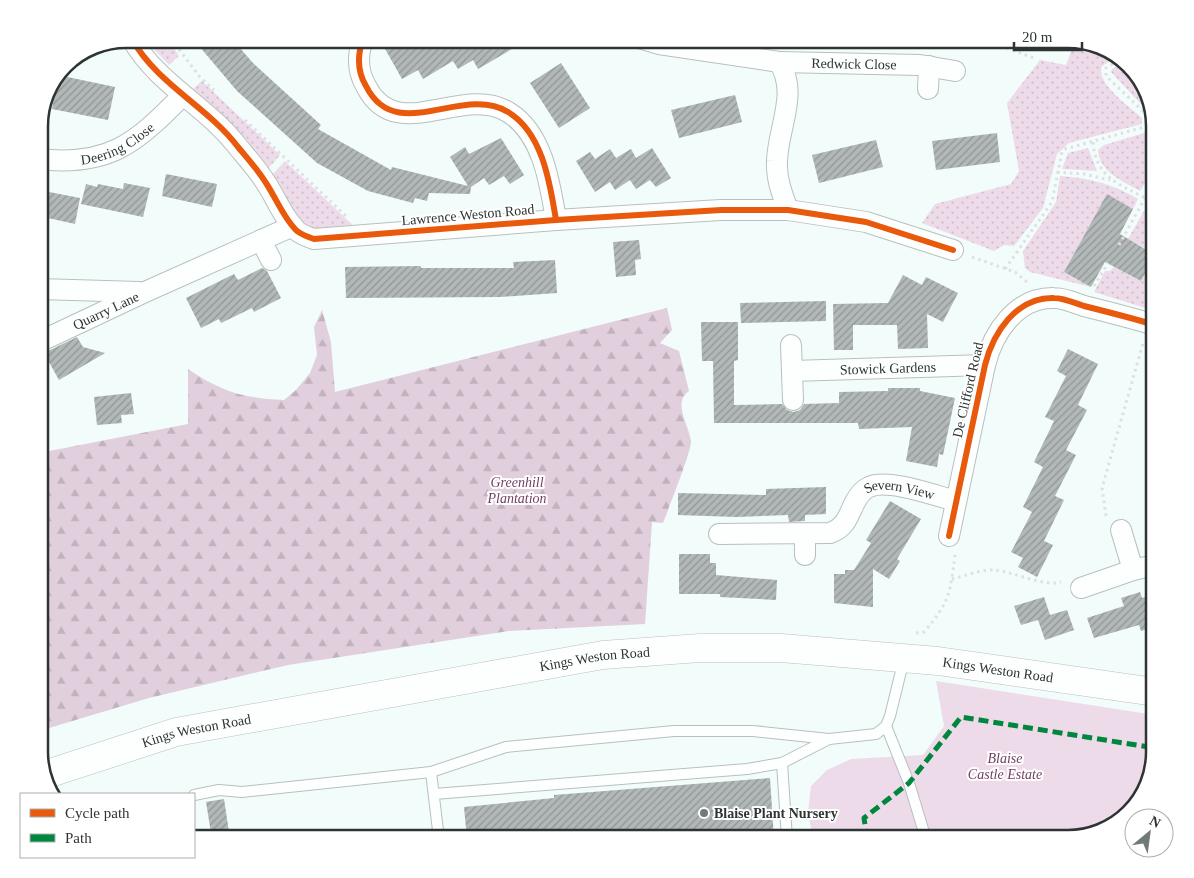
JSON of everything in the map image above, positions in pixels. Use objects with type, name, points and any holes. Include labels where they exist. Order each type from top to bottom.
[{"type":"main road","name":"Kings Weston Road","points":[[50,773],[176,732],[603,655],[700,648],[906,646],[938,660],[1146,691]]},
{"type":"street","name":"Lawrence Weston Road","points":[[139,48],[149,62],[182,96],[212,119],[236,143],[265,181],[293,226],[305,236],[314,239],[556,220],[721,210],[788,210],[866,222],[953,250]]},
{"type":"street","points":[[361,48],[358,59],[362,80],[373,98],[390,109],[410,115],[455,105],[479,103],[498,107],[519,121],[538,149],[546,169],[556,220]]},
{"type":"street","name":"Redwick Close","points":[[686,48],[779,62],[929,66],[955,71]]},
{"type":"street","points":[[779,62],[785,72],[788,89],[777,151],[777,175],[788,210]]},
{"type":"street","points":[[928,89],[929,66]]},
{"type":"street","name":"Deering Close","points":[[48,159],[81,161],[118,150],[154,125],[182,96]]},
{"type":"street","name":"Quarry Lane","points":[[48,338],[145,292],[185,282],[261,240],[293,226]]},
{"type":"street","points":[[261,240],[271,260]]},
{"type":"street","name":"Quarry Lane","points":[[48,289],[145,292]]},
{"type":"street","name":"De Clifford Road","points":[[949,536],[985,365],[990,345],[1001,326],[1017,312],[1038,300],[1056,298],[1146,322]]},
{"type":"street","points":[[791,345],[793,400]]},
{"type":"street","name":"Stowick Gardens","points":[[792,371],[985,365]]},
{"type":"street","name":"Severn View","points":[[719,534],[826,534],[838,529],[847,520],[861,494],[868,487],[876,485],[888,485],[956,501]]},
{"type":"street","points":[[1121,530],[1133,570]]},
{"type":"street","points":[[805,534],[805,555]]},
{"type":"street","points":[[1082,588],[1146,567]]},
{"type":"lane","points":[[195,795],[219,790],[242,792],[432,772],[506,747],[674,731],[753,731],[829,739],[876,734],[886,726],[890,716],[906,646]]},
{"type":"lane","points":[[886,726],[910,782],[923,830]]},
{"type":"lane","points":[[434,794],[747,769],[782,763],[829,739]]},
{"type":"lane","points":[[782,763],[786,830]]},
{"type":"lane","points":[[432,772],[437,830]]},
{"type":"path","points":[[178,48],[200,77],[221,97]]},
{"type":"path","points":[[1010,48],[1034,58]]},
{"type":"path","points":[[1114,63],[1106,68],[1106,76],[1146,114]]},
{"type":"path","points":[[242,117],[367,236]]},
{"type":"path","points":[[1005,269],[1050,207],[1056,172],[1062,152],[1065,149],[1141,129],[1146,126]]},
{"type":"path","points":[[1094,142],[1095,160],[1106,175],[1145,198],[1119,245]]},
{"type":"path","points":[[1056,172],[1091,175],[1115,181]]},
{"type":"path","points":[[953,250],[1005,269],[1025,279],[1038,300]]},
{"type":"path","points":[[1084,305],[1108,263]]},
{"type":"path","points":[[1121,530],[1106,519],[1102,488],[1146,344]]},
{"type":"path","points":[[906,646],[924,632],[942,612],[952,579],[958,539],[949,536]]},
{"type":"path","points":[[952,579],[992,570],[1056,583],[1075,578],[1082,588]]},
{"type":"green space","points":[[153,48],[174,48],[179,56],[169,65]]},
{"type":"green space","points":[[1072,48],[1093,52],[1111,61],[1102,66],[1101,73],[1104,80],[1108,87],[1122,101],[1142,118],[1142,124],[1069,143],[1057,154],[1043,208],[1014,246],[1004,245],[994,251],[922,223],[935,204],[1011,184],[1019,171],[1007,103],[1040,60],[1066,65]]},
{"type":"green space","points":[[1118,65],[1124,70],[1138,91],[1144,108],[1111,72]]},
{"type":"green space","points":[[202,81],[280,155],[268,169],[246,139],[192,90]]},
{"type":"green space","points":[[1146,132],[1146,182],[1140,191],[1113,175],[1103,164],[1099,158],[1098,150],[1104,145]]},
{"type":"green space","points":[[1088,148],[1097,171],[1062,169],[1068,153]]},
{"type":"green space","points":[[285,161],[357,229],[316,230],[306,225],[296,214],[272,175]]},
{"type":"green space","points":[[1060,176],[1081,178],[1101,183],[1119,189],[1138,199],[1133,209],[1107,195],[1064,272],[1091,287],[1030,272],[1025,268],[1023,251],[1056,202]]},
{"type":"green space","points":[[1145,209],[1146,249],[1128,239]]},
{"type":"green space","points":[[1114,267],[1141,281],[1146,272],[1146,308],[1094,292],[1105,271],[1110,271]]},
{"type":"green space","name":"Greenhill Plantation","points":[[667,308],[672,330],[660,343],[679,351],[689,391],[684,396],[682,408],[691,441],[684,467],[663,523],[652,522],[645,624],[509,631],[288,665],[149,698],[48,728],[48,451],[188,424],[188,369],[200,377],[233,392],[256,398],[284,400],[296,390],[310,373],[317,355],[314,327],[322,310],[331,342],[335,392]]},
{"type":"green space","name":"Blaise Castle Estate","points":[[936,681],[1146,714],[1145,767],[1136,791],[1124,808],[1103,822],[1093,826],[1068,830],[811,830],[808,812],[811,786],[827,770],[851,759],[923,755],[944,726]]},
{"type":"building","points":[[201,48],[240,48],[253,63],[321,125],[318,129],[391,170],[392,167],[468,186],[450,157],[465,147],[469,154],[501,138],[524,175],[510,184],[504,176],[489,185],[484,178],[471,187],[470,194],[429,193],[427,201],[415,198],[413,203],[368,191],[317,163],[237,91]]},
{"type":"building","points":[[385,48],[514,48],[478,69],[473,60],[458,69],[453,61],[423,79],[418,70],[402,79]]},
{"type":"building","points":[[561,63],[590,108],[559,128],[530,83]]},
{"type":"building","points":[[65,77],[115,87],[108,120],[52,109],[56,91]]},
{"type":"building","points":[[735,95],[742,122],[679,138],[671,110]]},
{"type":"building","points":[[997,133],[1000,162],[936,170],[932,141]]},
{"type":"building","points":[[876,140],[883,167],[819,183],[812,155]]},
{"type":"building","points":[[652,148],[671,178],[656,187],[650,180],[636,189],[630,180],[615,190],[610,182],[595,192],[576,161],[590,152],[595,159],[610,149],[616,158],[631,149],[636,158]]},
{"type":"building","points":[[166,174],[217,184],[212,207],[162,196]]},
{"type":"building","points":[[124,183],[150,188],[143,217],[81,204],[86,184],[97,187],[98,184],[123,189]]},
{"type":"building","points":[[48,192],[80,198],[75,224],[48,218]]},
{"type":"building","points":[[1107,194],[1133,209],[1120,234],[1146,250],[1146,272],[1141,281],[1105,262],[1091,287],[1064,272]]},
{"type":"building","points":[[639,240],[641,259],[635,260],[636,275],[616,277],[613,242]]},
{"type":"building","points":[[555,260],[557,293],[500,297],[346,298],[345,267],[514,268],[513,262]]},
{"type":"building","points":[[262,268],[267,271],[281,298],[254,312],[252,308],[221,323],[219,319],[201,328],[186,298],[234,274],[238,280]]},
{"type":"building","points":[[903,275],[922,285],[926,277],[958,293],[943,322],[927,314],[928,348],[898,349],[897,325],[853,325],[853,350],[834,350],[833,304],[888,303]]},
{"type":"building","points":[[826,301],[826,321],[741,323],[740,303]]},
{"type":"building","points":[[701,322],[738,322],[738,360],[734,361],[734,405],[782,404],[787,410],[794,412],[800,410],[804,404],[839,403],[839,392],[888,391],[888,388],[920,388],[920,391],[955,398],[943,455],[939,454],[937,467],[906,461],[912,427],[859,429],[858,423],[714,423],[713,361],[702,361]]},
{"type":"building","points":[[77,337],[83,347],[105,353],[59,380],[48,360],[48,351]]},
{"type":"building","points":[[1068,349],[1098,364],[1078,405],[1087,410],[1066,450],[1076,455],[1055,496],[1064,500],[1044,541],[1053,545],[1037,577],[1018,567],[1023,558],[1011,552],[1032,512],[1023,507],[1043,467],[1034,462],[1054,421],[1045,417],[1066,376],[1057,371]]},
{"type":"building","points":[[131,393],[134,414],[121,415],[122,423],[97,425],[94,397]]},
{"type":"building","points":[[826,487],[826,514],[805,515],[805,521],[789,522],[788,515],[736,517],[678,515],[678,493],[766,495],[766,489]]},
{"type":"building","points":[[890,501],[921,519],[897,559],[900,561],[889,579],[873,569],[873,607],[834,603],[834,574],[845,574],[845,570],[854,570],[871,543],[866,540]]},
{"type":"building","points":[[679,554],[710,554],[710,563],[716,563],[716,575],[777,580],[776,600],[720,597],[720,594],[679,594]]},
{"type":"building","points":[[1140,592],[1142,598],[1146,597],[1146,630],[1141,631],[1139,625],[1094,638],[1087,618],[1124,606],[1121,598]]},
{"type":"building","points":[[1044,597],[1050,615],[1067,610],[1074,630],[1045,640],[1038,620],[1021,625],[1014,606]]},
{"type":"building","points":[[770,778],[773,830],[466,830],[464,807],[554,798],[554,795]]},
{"type":"building","points":[[224,799],[229,830],[211,830],[206,802]]},
{"type":"marked path","points":[[866,830],[864,818],[909,783],[961,717],[1146,747]]},
{"type":"cycle path","points":[[138,48],[155,69],[226,133],[260,174],[292,226],[301,234],[314,239],[556,220],[721,210],[788,210],[866,222],[953,250]]},
{"type":"cycle path","points":[[361,48],[359,63],[361,75],[366,86],[379,103],[394,111],[412,113],[451,107],[490,105],[508,112],[520,121],[537,146],[543,160],[556,220]]},
{"type":"cycle path","points":[[949,536],[985,365],[994,341],[1008,319],[1028,304],[1040,299],[1054,298],[1146,322]]},
{"type":"place","name":"Blaise Plant Nursery","points":[[704,813]]}]
